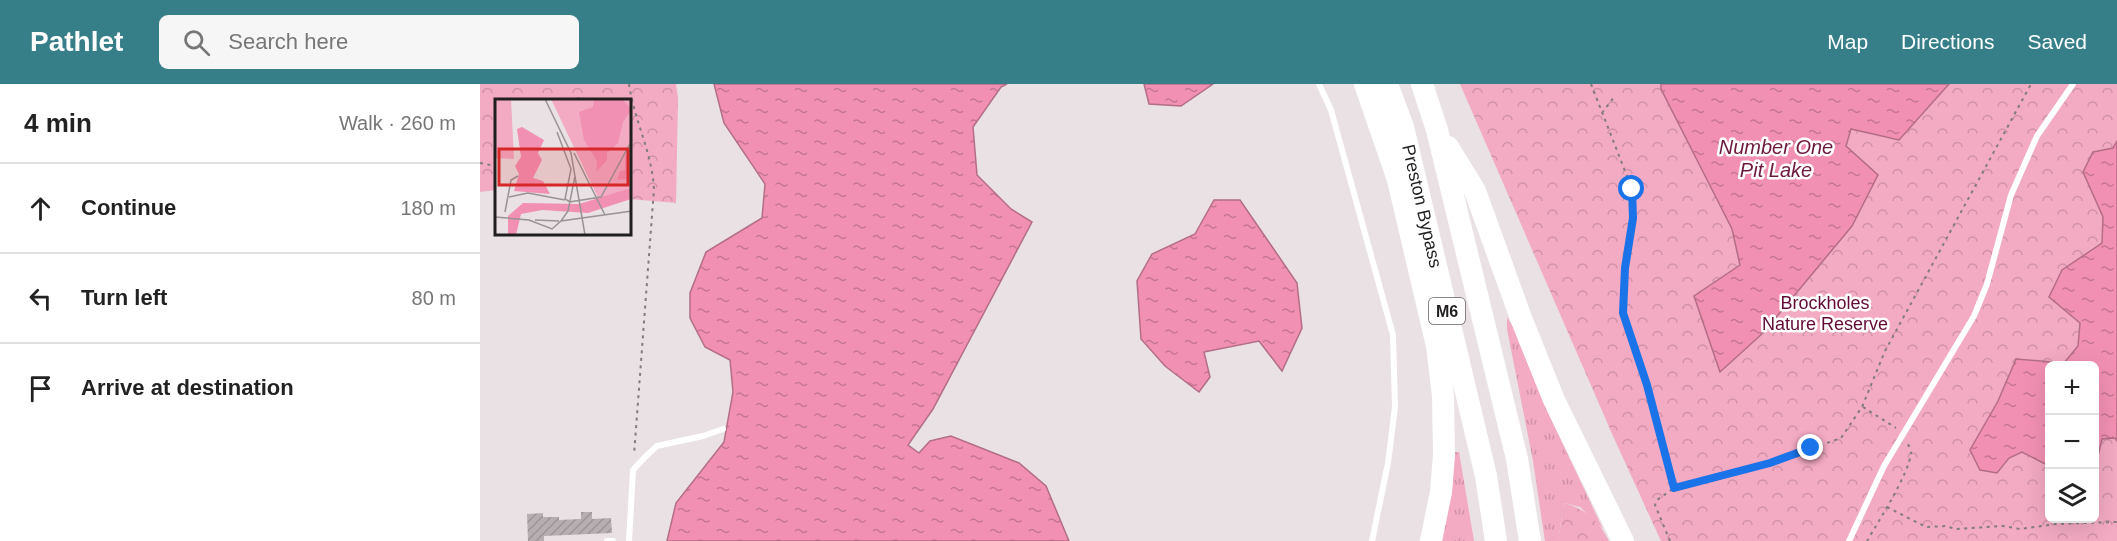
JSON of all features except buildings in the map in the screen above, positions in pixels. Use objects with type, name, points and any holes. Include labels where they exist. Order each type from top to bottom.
[{"type":"highway","points":[[1365,84],[1398,180],[1437,346],[1443,396],[1444,455],[1441,492],[1431,541]]},
{"type":"highway","name":"Preston Bypass","points":[[1387,84],[1403,127],[1417,185],[1486,476],[1496,541]]},
{"type":"highway","name":"Preston Bypass","points":[[1422,84],[1437,130],[1517,459],[1530,541]]},
{"type":"highway","points":[[1437,130],[1475,191],[1521,318],[1554,400],[1623,541]]},
{"type":"lane","points":[[1319,84],[1331,110],[1393,335],[1395,407],[1388,463],[1372,541]]},
{"type":"lane","points":[[1849,541],[1884,466],[1974,316],[1987,284],[2011,195],[2037,136],[2073,84]]},
{"type":"lane","points":[[629,541],[633,470],[657,446],[723,429]]},
{"type":"lane","points":[[607,541],[613,541]]},
{"type":"path","points":[[629,84],[630,99]]},
{"type":"path","points":[[1591,84],[1632,189],[1633,218],[1625,268],[1623,313],[1647,385],[1674,488]]},
{"type":"path","points":[[1670,541],[1655,505],[1657,500],[1674,488],[1770,463],[1841,438],[1862,407],[1885,351],[2031,84]]},
{"type":"path","points":[[1602,113],[1614,97]]},
{"type":"path","points":[[632,107],[648,150],[654,189],[633,470]]},
{"type":"path","points":[[480,163],[495,166]]},
{"type":"path","points":[[1887,507],[1926,527],[1945,526],[1956,529],[2003,526],[2020,529],[2056,524],[2117,522]]},
{"type":"green space","points":[[480,84],[676,84],[678,98],[676,203],[632,199],[632,99],[495,99],[495,190],[480,192]]},
{"type":"green space","name":"Brockholes Nature Reserve","points":[[1460,84],[2117,84],[2117,541],[1661,541]]},
{"type":"green space","points":[[1507,317],[1551,419],[1603,529],[1580,507],[1564,503],[1558,541],[1545,541],[1533,461],[1507,329]]},
{"type":"green space","points":[[1452,452],[1459,452],[1474,541],[1441,541]]},
{"type":"green space","points":[[1564,503],[1591,517],[1601,527],[1609,541],[1558,541]]},
{"type":"water","points":[[714,84],[1007,84],[1001,87],[973,127],[977,175],[1011,209],[1032,222],[933,409],[908,445],[919,453],[930,441],[951,436],[1019,463],[1046,486],[1069,541],[667,541],[676,503],[724,442],[733,392],[730,360],[705,347],[690,318],[690,293],[706,252],[762,218],[765,184],[724,123]]},
{"type":"water","points":[[1144,84],[1213,84],[1181,106],[1149,104]]},
{"type":"water","name":"Number One Pit Lake","points":[[1661,84],[1949,84],[1899,140],[1851,129],[1846,146],[1878,175],[1852,226],[1763,333],[1720,372],[1694,296],[1740,265],[1732,229],[1661,89]]},
{"type":"water","points":[[2117,141],[2117,441],[2115,438],[2102,439],[2099,452],[2099,361],[2066,361],[2078,346],[2080,323],[2049,297],[2062,270],[2102,243],[2103,217],[2083,172],[2093,152],[2113,148]]},
{"type":"water","points":[[1214,200],[1240,200],[1297,283],[1302,328],[1282,371],[1259,341],[1204,352],[1210,377],[1199,392],[1165,366],[1141,339],[1137,281],[1152,254],[1195,234]]},
{"type":"water","points":[[2016,359],[2045,361],[2045,464],[2022,452],[2009,458],[1997,473],[1980,470],[1970,450],[1998,401]]},
{"type":"route","points":[[1632,189],[1633,218],[1625,268],[1623,313],[1647,385],[1674,488],[1770,463],[1811,448]]}]
